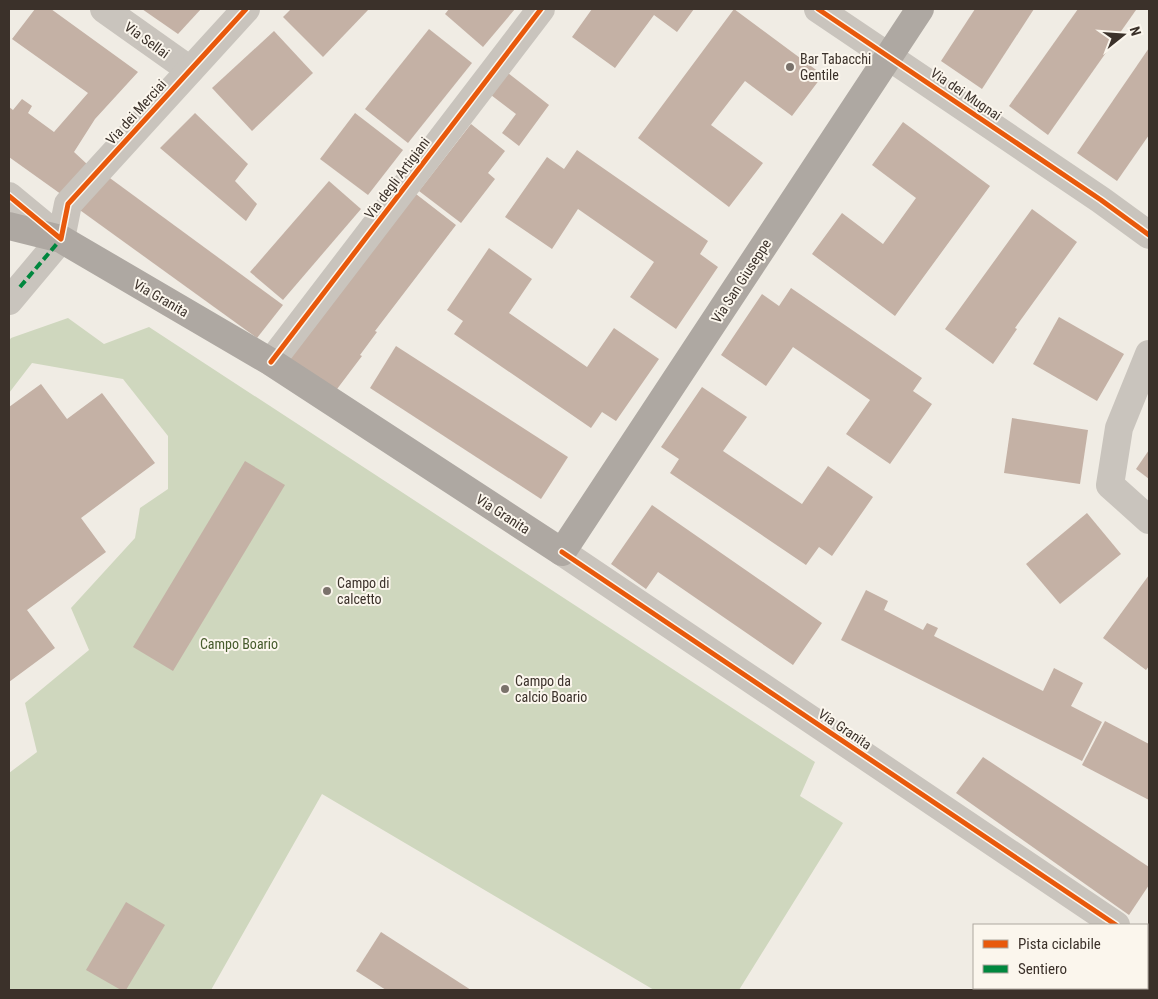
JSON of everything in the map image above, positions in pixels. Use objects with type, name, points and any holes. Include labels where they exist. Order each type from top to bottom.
[{"type":"main road","name":"Via San Giuseppe","points":[[562,552],[920,9]]},
{"type":"main road","points":[[9,226],[61,239]]},
{"type":"main road","name":"Via Granita","points":[[61,239],[271,362],[562,552]]},
{"type":"street","name":"Via Sellai","points":[[104,9],[190,70]]},
{"type":"street","name":"Via dei Merciai","points":[[61,239],[68,204],[246,9]]},
{"type":"street","name":"Via degli Artigiani","points":[[271,362],[541,9]]},
{"type":"street","name":"Via dei Mugnai","points":[[818,9],[1101,200],[1149,235]]},
{"type":"street","name":"Via Granita","points":[[9,196],[61,239]]},
{"type":"street","points":[[15,294],[61,239]]},
{"type":"street","points":[[1149,354],[1118,428],[1110,485],[1149,520]]},
{"type":"street","name":"Via Granita","points":[[562,552],[1115,924]]},
{"type":"green space","name":"Campo Boario","points":[[68,318],[104,344],[149,327],[815,762],[800,796],[843,823],[739,990],[654,990],[322,794],[211,990],[9,990],[9,773],[37,752],[25,703],[89,650],[71,608],[135,538],[140,508],[168,489],[168,436],[123,379],[32,363],[9,393],[9,341],[11,338]]},
{"type":"green space","points":[[1149,932],[1149,990],[1135,990],[1133,989],[1148,989]]},
{"type":"building","points":[[35,9],[51,9],[138,72],[95,119],[74,152],[88,165],[65,197],[9,157],[9,107],[13,110],[22,99],[32,106],[28,113],[54,132],[88,93],[12,39]]},
{"type":"building","points":[[142,9],[201,9],[178,34]]},
{"type":"building","points":[[291,9],[369,9],[323,57],[283,17]]},
{"type":"building","points":[[449,9],[515,9],[483,47],[445,14]]},
{"type":"building","points":[[592,9],[694,9],[677,32],[654,15],[615,68],[572,37]]},
{"type":"building","points":[[734,9],[823,75],[792,116],[745,81],[711,125],[763,163],[729,207],[638,138]]},
{"type":"building","points":[[975,9],[1034,9],[982,89],[941,61]]},
{"type":"building","points":[[1078,9],[1136,10],[1048,135],[1009,106]]},
{"type":"building","points":[[429,29],[472,63],[408,143],[365,109]]},
{"type":"building","points":[[274,31],[313,73],[252,131],[212,88]]},
{"type":"building","points":[[1149,48],[1149,135],[1117,181],[1077,153]]},
{"type":"building","points":[[508,73],[549,105],[519,146],[502,133],[516,114],[491,95]]},
{"type":"building","points":[[195,113],[248,164],[235,181],[257,204],[246,221],[160,148]]},
{"type":"building","points":[[355,113],[403,150],[368,195],[320,159]]},
{"type":"building","points":[[903,122],[990,186],[895,316],[812,254],[842,213],[883,244],[916,198],[872,165]]},
{"type":"building","points":[[471,124],[505,151],[488,173],[495,179],[461,223],[419,191]]},
{"type":"building","points":[[577,150],[708,241],[700,254],[718,267],[676,329],[630,297],[654,262],[578,209],[552,249],[505,217],[547,157],[564,169]]},
{"type":"building","points":[[103,173],[283,305],[257,338],[77,208]]},
{"type":"building","points":[[329,181],[361,209],[283,300],[250,272]]},
{"type":"building","points":[[416,194],[456,225],[375,331],[377,332],[360,355],[362,356],[334,393],[290,359]]},
{"type":"building","points":[[1032,209],[1077,242],[1015,328],[1017,329],[993,364],[945,329]]},
{"type":"building","points":[[489,248],[532,279],[509,313],[587,367],[614,328],[659,359],[616,421],[602,412],[591,428],[454,334],[463,321],[447,310]]},
{"type":"building","points":[[791,288],[922,378],[913,391],[932,404],[890,464],[846,434],[870,400],[793,347],[766,386],[721,355],[762,294],[779,306]]},
{"type":"building","points":[[1059,317],[1124,354],[1097,401],[1033,364]]},
{"type":"building","points":[[396,346],[568,457],[541,499],[370,388]]},
{"type":"building","points":[[41,384],[67,419],[102,393],[155,463],[81,518],[106,552],[27,610],[55,648],[9,682],[9,407]]},
{"type":"building","points":[[702,387],[747,417],[723,451],[802,504],[828,466],[873,497],[832,556],[819,547],[806,565],[670,473],[679,459],[661,447]]},
{"type":"building","points":[[1012,418],[1088,430],[1080,484],[1004,473]]},
{"type":"building","points":[[1149,450],[1149,479],[1136,469]]},
{"type":"building","points":[[245,461],[285,485],[173,671],[133,647]]},
{"type":"building","points":[[652,505],[822,623],[793,665],[658,572],[646,589],[611,564]]},
{"type":"building","points":[[1087,513],[1121,554],[1060,604],[1026,564]]},
{"type":"building","points":[[1149,575],[1149,666],[1146,670],[1103,638]]},
{"type":"building","points":[[866,590],[888,601],[884,610],[923,630],[927,623],[938,628],[934,636],[1043,691],[1054,668],[1083,683],[1071,706],[1102,722],[1082,761],[841,640]]},
{"type":"building","points":[[1105,721],[1149,744],[1149,800],[1082,765]]},
{"type":"building","points":[[983,757],[1149,867],[1149,885],[1129,915],[956,793]]},
{"type":"building","points":[[126,902],[165,925],[126,990],[121,990],[86,970]]},
{"type":"building","points":[[381,932],[471,990],[386,990],[356,971]]},
{"type":"building","points":[[1077,989],[1100,989],[1099,990]]},
{"type":"marked path","points":[[20,287],[61,239]]},
{"type":"cycle path","points":[[9,196],[61,239],[68,204],[246,9]]},
{"type":"cycle path","points":[[271,362],[541,9]]},
{"type":"cycle path","points":[[818,9],[1101,200],[1149,235]]},
{"type":"cycle path","points":[[562,552],[1115,924]]},
{"type":"place","name":"Bar Tabacchi Gentile","points":[[790,67]]},
{"type":"place","name":"Campo di calcetto","points":[[327,591]]},
{"type":"place","name":"Campo da calcio Boario","points":[[505,689]]}]
